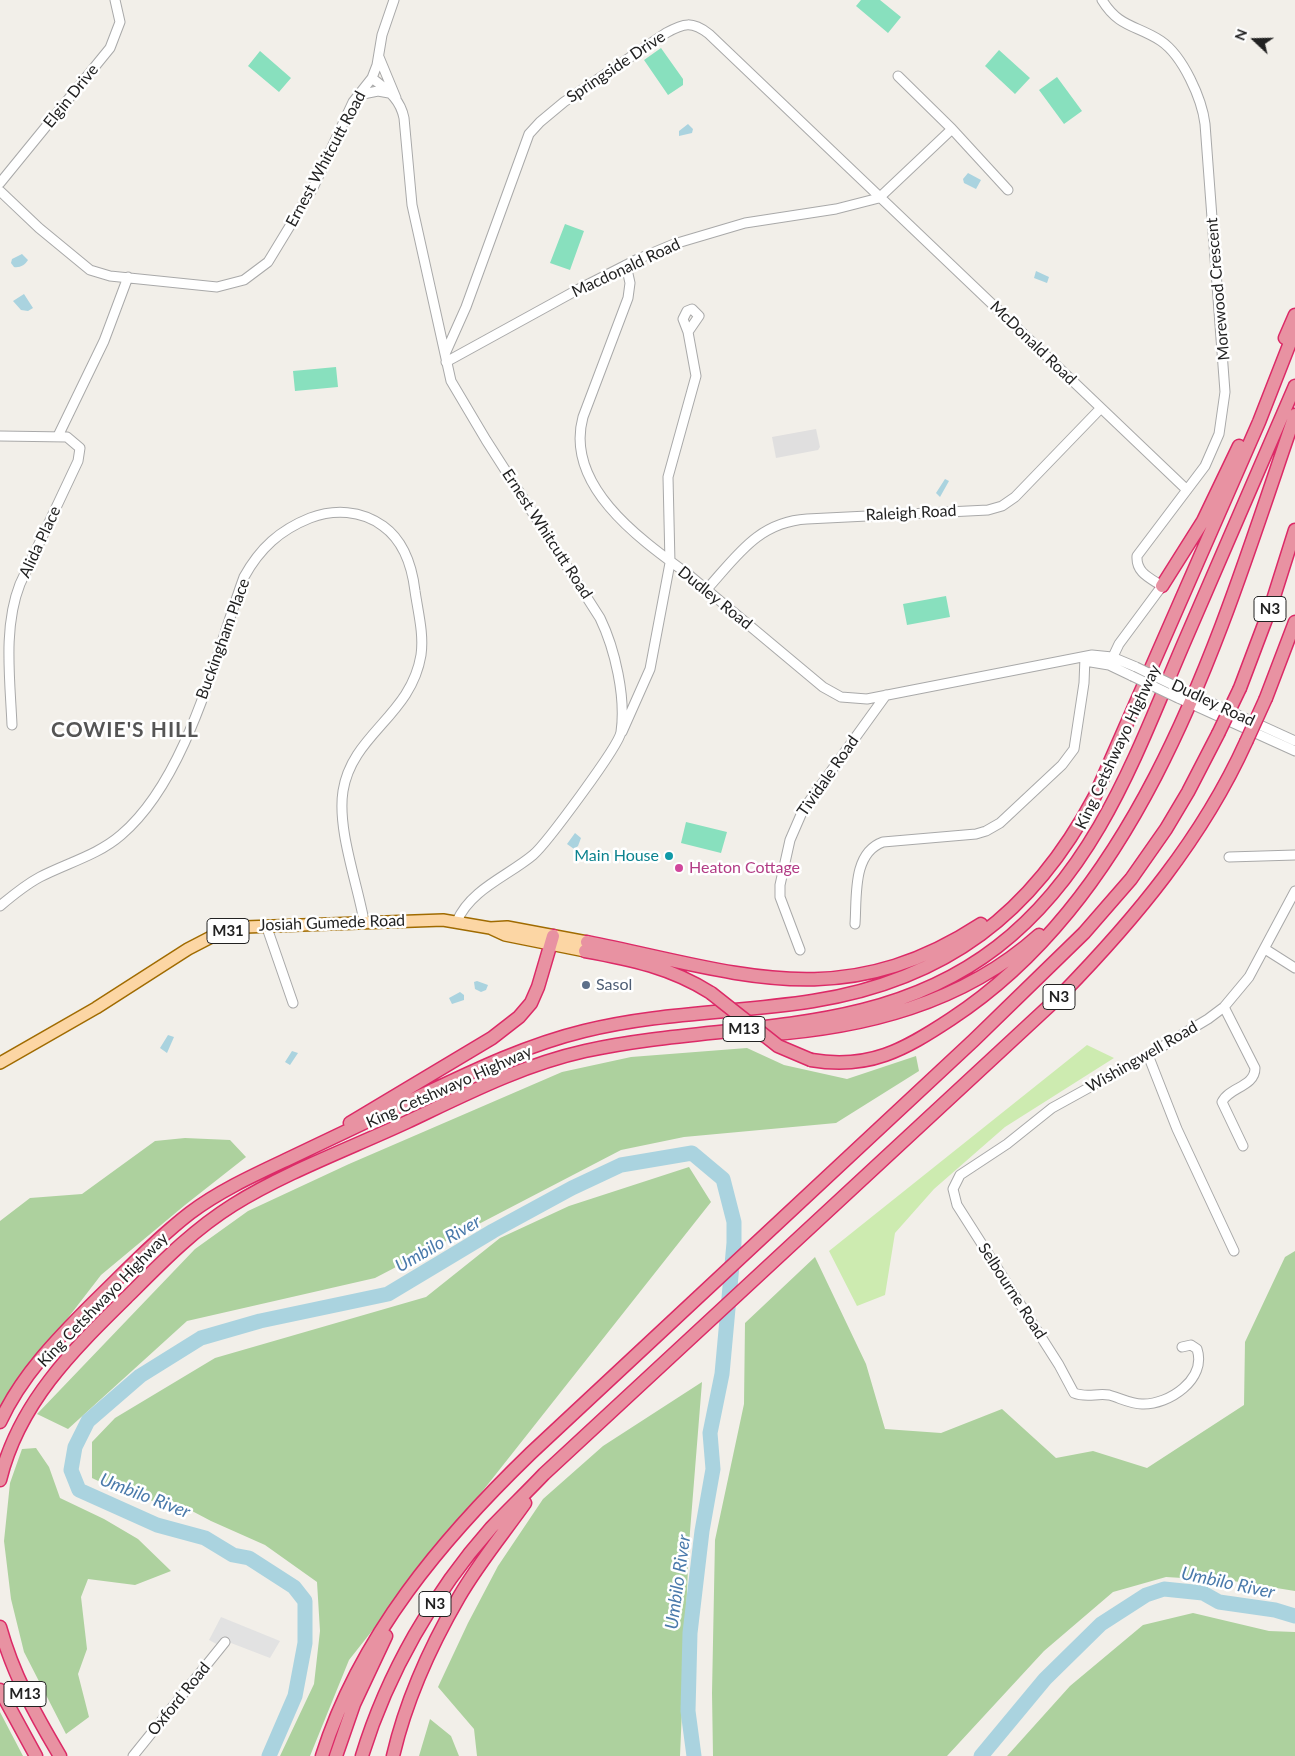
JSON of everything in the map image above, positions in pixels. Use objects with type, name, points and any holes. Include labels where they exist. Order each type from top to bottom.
[{"type":"highway","points":[[1162,586],[1195,534],[1218,490],[1295,315]]},
{"type":"highway","name":"King Cetshwayo Highway","points":[[0,1422],[20,1386],[63,1332],[160,1238],[190,1213],[214,1197],[488,1064],[556,1038],[631,1020],[832,998],[878,987],[942,960],[968,944],[999,920],[1038,883],[1059,857],[1079,825],[1108,768],[1247,450],[1295,330]]},
{"type":"highway","name":"King Cetshwayo Highway","points":[[0,1480],[12,1444],[24,1418],[57,1368],[171,1252],[214,1217],[238,1202],[508,1076],[580,1052],[643,1041],[827,1019],[889,1004],[919,993],[956,974],[998,946],[1033,914],[1079,862],[1116,796],[1295,386]]},
{"type":"highway","points":[[586,946],[675,973],[711,993],[778,1046],[811,1060],[834,1064],[870,1060],[893,1053],[928,1035],[963,1012],[1030,955],[1073,908],[1133,817],[1193,699],[1295,415]]},
{"type":"highway","name":"N3","points":[[336,1756],[354,1704],[379,1650],[427,1568],[490,1493],[1054,963],[1108,907],[1131,879],[1166,829],[1188,792],[1240,688],[1271,606],[1295,530]]},
{"type":"highway","name":"N3","points":[[362,1756],[385,1694],[426,1618],[490,1529],[544,1474],[1054,1002],[1127,924],[1185,851],[1221,792],[1266,698],[1295,622]]},
{"type":"highway","points":[[586,946],[753,977],[826,980],[887,969],[934,951],[984,922],[1021,892],[1079,825]]},
{"type":"highway","points":[[643,1041],[674,1041],[826,1029],[866,1021],[925,1005],[959,990],[1008,960],[1043,931],[1088,885]]},
{"type":"highway","points":[[322,1143],[355,1119],[506,1029],[519,1017],[535,995],[552,940]]},
{"type":"highway","points":[[393,1756],[422,1669],[441,1630],[460,1596],[544,1474]]},
{"type":"highway","points":[[322,1756],[343,1701],[368,1651],[389,1617],[427,1568]]},
{"type":"highway","name":"M13","points":[[0,1627],[16,1677],[30,1706],[60,1756]]},
{"type":"highway","name":"M13","points":[[0,1690],[36,1756]]},
{"type":"main road","name":"Josiah Gumede Road","points":[[0,1063],[217,934],[245,927],[364,921],[457,921],[490,928],[505,935],[586,946]]},
{"type":"street","name":"Elgin Drive","points":[[0,183],[110,48],[120,22],[115,0]]},
{"type":"street","points":[[372,78],[379,57],[382,35],[394,0]]},
{"type":"street","name":"Morewood Crescent","points":[[1102,0],[1118,20],[1161,41],[1169,48],[1197,92],[1204,112],[1225,392],[1222,420],[1214,446],[1205,466],[1137,556],[1141,572],[1162,586]]},
{"type":"street","name":"Springside Drive","points":[[446,358],[529,134],[564,102],[681,25],[695,25],[709,34],[879,198]]},
{"type":"street","name":"Ernest Whitcutt Road","points":[[379,57],[392,83],[394,96]]},
{"type":"street","points":[[898,76],[952,129],[1008,190]]},
{"type":"street","name":"Ernest Whitcutt Road","points":[[0,191],[81,264],[99,274],[217,287],[228,286],[252,276],[268,262],[300,210],[357,95],[372,78],[394,96],[401,104],[404,118],[412,206],[446,358],[456,391],[592,605],[606,631],[619,678],[621,734]]},
{"type":"street","points":[[357,95],[378,91],[394,96]]},
{"type":"street","points":[[879,198],[952,129]]},
{"type":"street","name":"McDonald Road","points":[[879,198],[1187,490]]},
{"type":"street","name":"Macdonald Road","points":[[446,358],[626,265],[674,244],[737,225],[836,209],[879,198]]},
{"type":"street","name":"Dudley Road","points":[[626,265],[630,283],[628,298],[583,416],[579,442],[596,489],[606,505],[670,563],[707,589],[833,694],[856,700],[1085,659],[1110,661],[1136,667],[1180,693]]},
{"type":"street","points":[[58,436],[104,341],[128,277]]},
{"type":"street","points":[[457,921],[464,908],[473,898],[532,856],[548,839],[621,734],[650,669],[670,563],[668,477],[696,376],[688,332]]},
{"type":"street","name":"Raleigh Road","points":[[707,589],[757,536],[772,526],[784,522],[806,519],[988,510],[1002,506],[1015,497],[1101,408]]},
{"type":"street","name":"Alida Place","points":[[0,436],[58,436],[67,438],[78,444],[80,454],[24,576],[14,603],[10,639],[12,725]]},
{"type":"street","name":"Buckingham Place","points":[[0,906],[40,876],[97,851],[120,836],[132,824],[152,798],[181,751],[244,577],[260,552],[279,534],[298,523],[326,513],[349,513],[367,517],[384,527],[406,554],[412,573],[422,645],[419,664],[410,688],[400,706],[356,755],[343,790],[343,824],[364,921]]},
{"type":"street","points":[[1110,661],[1162,586]]},
{"type":"street","points":[[855,924],[860,873],[863,859],[871,848],[883,842],[986,831],[1000,823],[1066,761],[1077,743],[1085,659]]},
{"type":"street","name":"Dudley Road","points":[[1110,661],[1132,676],[1180,693],[1295,751]]},
{"type":"street","name":"Tividale Road","points":[[800,950],[780,897],[780,885],[790,840],[803,810],[886,695]]},
{"type":"street","name":"Dudley Road","points":[[1193,699],[1295,741]]},
{"type":"street","points":[[1229,857],[1263,858],[1295,855]]},
{"type":"street","name":"Wishingwell Road","points":[[953,1189],[960,1175],[1007,1144],[1052,1108],[1148,1055],[1208,1019],[1224,1007],[1242,988],[1265,950],[1295,891]]},
{"type":"street","points":[[266,925],[293,1003]]},
{"type":"street","points":[[1265,950],[1295,968]]},
{"type":"street","points":[[1224,1007],[1255,1068],[1255,1072],[1250,1080],[1226,1096],[1222,1102],[1243,1146]]},
{"type":"street","points":[[1148,1055],[1177,1129],[1234,1250]]},
{"type":"street","name":"Selbourne Road","points":[[953,1189],[957,1205],[1060,1365],[1074,1394],[1108,1396],[1143,1404],[1166,1400],[1186,1386],[1198,1367],[1197,1349],[1191,1346],[1182,1347]]},
{"type":"street","name":"Oxford Road","points":[[133,1756],[225,1642]]},
{"type":"shaded area","points":[[816,429],[820,447],[818,450],[776,458],[772,437]]},
{"type":"shaded area","points":[[221,1617],[280,1641],[270,1658],[231,1643],[224,1648],[209,1640]]},
{"type":"green space","points":[[861,0],[880,0],[901,17],[888,33],[856,6]]},
{"type":"green space","points":[[661,48],[683,79],[683,85],[668,95],[644,60]]},
{"type":"green space","points":[[999,50],[1030,78],[1015,94],[985,66]]},
{"type":"green space","points":[[260,51],[291,78],[279,92],[248,66]]},
{"type":"green space","points":[[1057,77],[1082,111],[1064,124],[1039,90]]},
{"type":"green space","points":[[565,224],[584,231],[570,270],[550,263]]},
{"type":"green space","points":[[336,367],[338,387],[295,391],[293,371]]},
{"type":"green space","points":[[946,596],[950,617],[907,625],[903,604]]},
{"type":"green space","points":[[686,822],[727,832],[721,853],[681,843]]},
{"type":"green space","points":[[1087,1045],[1114,1058],[1005,1127],[934,1189],[895,1233],[885,1295],[857,1306],[829,1251]]},
{"type":"green space","points":[[747,1048],[784,1065],[847,1079],[916,1056],[919,1071],[836,1123],[684,1137],[621,1150],[375,1278],[187,1321],[68,1429],[37,1414],[195,1249],[248,1211],[349,1164],[562,1072],[631,1057]]},
{"type":"green space","points":[[185,1138],[230,1140],[246,1157],[101,1275],[0,1406],[0,1221],[30,1198],[82,1194],[155,1141]]},
{"type":"green space","points":[[689,1167],[711,1202],[349,1660],[310,1756],[280,1756],[314,1684],[320,1631],[317,1582],[265,1545],[211,1521],[175,1502],[138,1500],[92,1478],[92,1442],[115,1418],[215,1358],[426,1297],[500,1238],[569,1206]]},
{"type":"green space","points":[[1295,1251],[1295,1591],[1233,1581],[1166,1577],[1113,1592],[1044,1651],[947,1756],[713,1756],[712,1693],[715,1540],[744,1404],[745,1323],[815,1257],[866,1364],[885,1429],[941,1433],[1002,1409],[1056,1458],[1093,1451],[1147,1468],[1244,1405],[1245,1342],[1285,1257]]},
{"type":"green space","points":[[702,1382],[689,1544],[680,1756],[477,1756],[474,1729],[438,1687],[468,1623],[498,1566],[543,1499],[603,1446]]},
{"type":"green space","points":[[36,1448],[49,1467],[60,1498],[104,1519],[138,1539],[171,1571],[135,1585],[88,1579],[81,1597],[87,1649],[78,1674],[89,1717],[66,1734],[24,1652],[11,1599],[4,1541],[10,1483],[22,1449]]},
{"type":"green space","points":[[1193,1613],[1269,1631],[1295,1632],[1295,1756],[1007,1756],[1070,1686],[1143,1625]]},
{"type":"green space","points":[[0,1712],[23,1756],[0,1756]]},
{"type":"green space","points":[[430,1719],[451,1736],[459,1756],[419,1756]]},
{"type":"water","points":[[688,124],[693,129],[692,133],[679,136],[679,131]]},
{"type":"water","points":[[968,173],[981,180],[976,189],[964,183],[963,179]]},
{"type":"water","points":[[22,254],[28,260],[22,266],[14,267],[11,263],[12,259]]},
{"type":"water","points":[[1036,271],[1049,277],[1047,283],[1034,278]]},
{"type":"water","points":[[24,294],[33,308],[28,311],[21,310],[13,301]]},
{"type":"water","points":[[945,479],[949,481],[940,497],[936,493]]},
{"type":"water","points":[[575,833],[581,838],[578,846],[574,849],[567,844]]},
{"type":"water","points":[[477,981],[488,985],[486,990],[481,992],[475,989],[474,982]]},
{"type":"water","points":[[460,992],[464,995],[464,1000],[452,1004],[449,998]]},
{"type":"water","points":[[168,1035],[174,1037],[167,1053],[160,1048]]},
{"type":"water","points":[[292,1051],[298,1053],[290,1065],[285,1062]]},
{"type":"waterway","name":"Umbilo River","points":[[269,1756],[295,1696],[305,1643],[305,1601],[294,1587],[249,1558],[233,1555],[205,1538],[157,1525],[79,1490],[71,1470],[75,1447],[88,1421],[140,1376],[201,1338],[260,1321],[388,1294],[493,1231],[572,1188],[621,1165],[692,1153],[723,1179],[734,1222],[734,1243],[722,1374],[710,1433],[713,1469],[702,1531],[690,1633],[688,1711],[694,1756]]},
{"type":"waterway","name":"Umbilo River","points":[[981,1756],[1045,1679],[1101,1624],[1146,1595],[1164,1589],[1203,1593],[1219,1602],[1275,1610],[1295,1616]]},
{"type":"place","name":"Main House","points":[[669,856]]},
{"type":"place","name":"Heaton Cottage","points":[[679,868]]},
{"type":"place","name":"Sasol","points":[[586,985]]},
{"type":"district","name":"COWIE'S HILL","points":[[125,730]]}]
